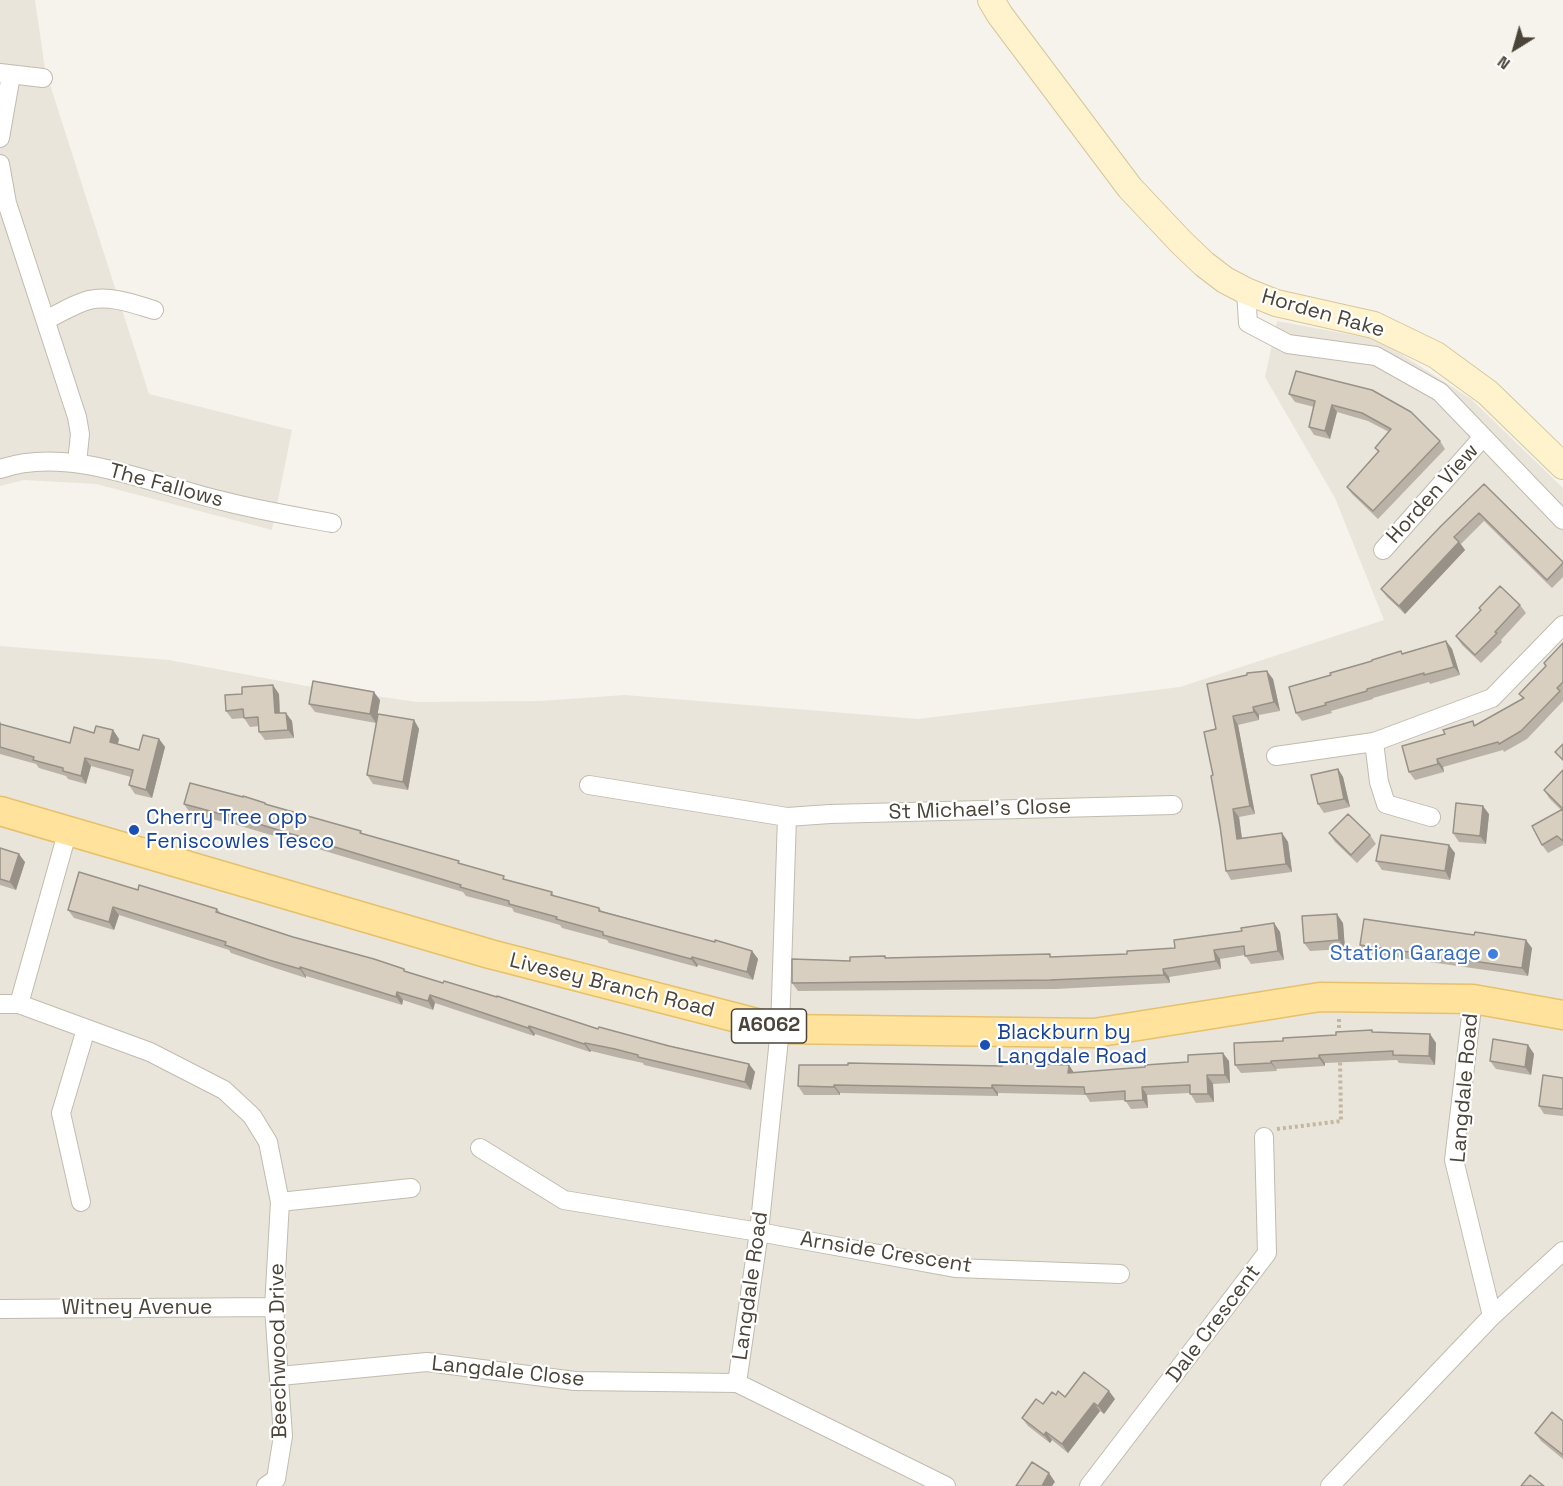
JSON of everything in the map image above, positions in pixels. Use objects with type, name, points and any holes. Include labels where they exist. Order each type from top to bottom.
[{"type":"main road","name":"Livesey Branch Road","points":[[0,811],[490,954],[780,1029],[1094,1033],[1320,997],[1473,999],[1563,1015]]},
{"type":"street","name":"Horden Rake","points":[[991,0],[1130,188],[1180,242],[1204,264],[1225,280],[1276,303],[1374,325],[1436,355],[1488,393],[1563,466]]},
{"type":"street","points":[[0,138],[6,74],[43,78]]},
{"type":"street","points":[[0,164],[7,203],[77,417],[80,444],[77,463]]},
{"type":"street","name":"Horden View","points":[[1246,291],[1248,323],[1288,344],[1376,356],[1440,392],[1563,520]]},
{"type":"street","points":[[46,320],[76,304],[89,300],[123,302],[154,310]]},
{"type":"street","name":"Horden View","points":[[1383,550],[1483,437]]},
{"type":"street","name":"The Fallows","points":[[0,469],[24,462],[77,463],[219,501],[332,523]]},
{"type":"street","points":[[1276,756],[1374,742],[1492,698],[1563,625]]},
{"type":"street","points":[[1374,742],[1379,782],[1386,804],[1431,817]]},
{"type":"street","name":"St Michael's Close","points":[[589,785],[787,817],[1173,805]]},
{"type":"street","points":[[780,1029],[787,817]]},
{"type":"street","points":[[19,1005],[68,830]]},
{"type":"street","name":"Langdale Road","points":[[1473,999],[1454,1161],[1492,1316]]},
{"type":"street","name":"Beechwood Drive","points":[[0,1004],[19,1005],[150,1052],[224,1090],[252,1116],[268,1142],[280,1202],[274,1307],[283,1436],[276,1479],[266,1486]]},
{"type":"street","points":[[81,1202],[61,1113],[86,1029]]},
{"type":"street","name":"Langdale Road","points":[[780,1029],[759,1232],[737,1383],[946,1486]]},
{"type":"street","name":"Dale Crescent","points":[[1089,1486],[1267,1253],[1264,1137]]},
{"type":"street","name":"Arnside Crescent","points":[[480,1148],[564,1200],[759,1232],[955,1268],[1120,1274]]},
{"type":"street","points":[[280,1202],[411,1188]]},
{"type":"street","points":[[1330,1486],[1492,1316],[1563,1251]]},
{"type":"street","name":"Witney Avenue","points":[[0,1309],[274,1307]]},
{"type":"street","name":"Langdale Close","points":[[280,1376],[427,1362],[575,1381],[737,1383]]},
{"type":"path","points":[[1339,1013],[1339,1046]]},
{"type":"path","points":[[1264,1137],[1263,1130],[1341,1121],[1340,1057]]},
{"type":"shaded area","points":[[0,0],[35,0],[45,69],[149,394],[292,430],[272,530],[96,484],[24,480],[0,486]]},
{"type":"shaded area","points":[[1277,321],[1379,340],[1471,399],[1563,488],[1563,1486],[0,1486],[0,646],[169,660],[307,686],[417,702],[540,701],[625,695],[918,719],[1180,687],[1384,620],[1335,498],[1265,377]]},
{"type":"building","points":[[1296,371],[1372,390],[1411,412],[1440,441],[1373,511],[1347,487],[1379,451],[1375,448],[1391,429],[1362,413],[1332,405],[1325,431],[1309,427],[1315,401],[1289,394]]},
{"type":"building","points":[[1484,484],[1563,563],[1547,580],[1479,513],[1454,537],[1459,542],[1399,606],[1381,589]]},
{"type":"building","points":[[1500,586],[1520,605],[1475,655],[1456,636]]},
{"type":"building","points":[[1446,641],[1454,667],[1367,689],[1367,691],[1325,703],[1326,705],[1296,713],[1289,687],[1401,651],[1402,654]]},
{"type":"building","points":[[1563,643],[1563,682],[1557,688],[1560,691],[1521,731],[1499,744],[1498,742],[1437,759],[1438,764],[1409,772],[1402,746],[1445,734],[1443,730],[1473,721],[1474,726],[1524,698],[1519,694],[1546,666],[1544,663]]},
{"type":"building","points":[[1267,671],[1274,702],[1253,707],[1254,712],[1233,716],[1250,806],[1233,809],[1237,839],[1282,833],[1286,864],[1226,871],[1211,776],[1213,775],[1204,732],[1216,729],[1207,684],[1247,675],[1247,673]]},
{"type":"building","points":[[313,681],[374,692],[370,714],[309,704]]},
{"type":"building","points":[[273,685],[275,713],[286,713],[288,730],[259,732],[258,717],[244,718],[243,709],[226,711],[225,695],[242,694],[242,687]]},
{"type":"building","points":[[378,714],[414,720],[403,782],[367,775]]},
{"type":"building","points":[[0,724],[70,743],[74,727],[94,733],[96,726],[113,730],[110,742],[139,750],[143,735],[159,739],[146,790],[129,785],[133,770],[85,758],[81,776],[63,771],[63,768],[33,760],[34,757],[0,747]]},
{"type":"building","points":[[1563,744],[1563,760],[1555,752]]},
{"type":"building","points":[[1338,769],[1344,799],[1318,804],[1311,775]]},
{"type":"building","points":[[1563,770],[1563,809],[1544,790]]},
{"type":"building","points":[[190,783],[243,796],[459,861],[458,863],[504,876],[503,879],[599,908],[599,911],[752,951],[747,972],[603,935],[603,932],[509,904],[509,901],[460,887],[461,885],[222,813],[184,804]]},
{"type":"building","points":[[1456,803],[1483,806],[1480,836],[1453,833]]},
{"type":"building","points":[[1563,809],[1563,841],[1557,836],[1542,845],[1532,826]]},
{"type":"building","points":[[1348,814],[1370,835],[1351,855],[1329,833]]},
{"type":"building","points":[[1381,835],[1449,845],[1445,871],[1376,861]]},
{"type":"building","points":[[0,848],[19,854],[10,882],[0,879]]},
{"type":"building","points":[[79,872],[138,890],[139,885],[217,909],[216,912],[293,937],[374,959],[443,983],[444,981],[497,996],[598,1029],[599,1027],[749,1064],[745,1082],[638,1057],[638,1055],[615,1049],[584,1044],[430,995],[428,1001],[397,992],[396,997],[300,967],[300,969],[269,960],[225,945],[226,942],[113,907],[109,922],[68,910]]},
{"type":"building","points":[[1337,914],[1339,940],[1304,943],[1302,916]]},
{"type":"building","points":[[1364,919],[1526,940],[1522,968],[1360,945]]},
{"type":"building","points":[[1274,923],[1278,951],[1245,956],[1244,946],[1214,950],[1216,961],[1163,969],[1164,975],[1050,980],[792,983],[792,959],[850,961],[850,957],[885,956],[885,958],[1050,954],[1050,957],[1127,954],[1127,951],[1175,948],[1174,940],[1242,931],[1241,928]]},
{"type":"building","points":[[1372,1030],[1372,1032],[1430,1034],[1429,1056],[1393,1055],[1393,1051],[1319,1055],[1319,1058],[1235,1065],[1234,1043],[1283,1041],[1283,1038]]},
{"type":"building","points":[[1493,1039],[1528,1045],[1525,1067],[1490,1061]]},
{"type":"building","points":[[1223,1053],[1225,1075],[1207,1075],[1208,1094],[1190,1094],[1190,1085],[1142,1087],[1143,1100],[1125,1101],[1125,1091],[1085,1094],[1084,1087],[798,1086],[799,1065],[848,1065],[848,1063],[1002,1066],[1002,1063],[1038,1064],[1069,1065],[1068,1073],[1188,1062],[1188,1055]]},
{"type":"building","points":[[1543,1075],[1563,1078],[1563,1109],[1539,1106]]},
{"type":"building","points":[[1084,1372],[1109,1391],[1098,1406],[1094,1403],[1062,1444],[1046,1432],[1044,1435],[1022,1418],[1036,1399],[1043,1404],[1052,1392],[1056,1395],[1058,1391],[1065,1397]]},
{"type":"building","points":[[1552,1412],[1563,1421],[1563,1455],[1535,1433]]},
{"type":"building","points":[[1032,1462],[1049,1473],[1042,1486],[1016,1486]]},
{"type":"building","points":[[1530,1475],[1544,1486],[1521,1486]]},
{"type":"place","name":"Cherry Tree opp Feniscowles Tesco","points":[[134,830]]},
{"type":"place","name":"Station Garage","points":[[1493,954]]},
{"type":"place","name":"Blackburn by Langdale Road","points":[[985,1045]]}]
